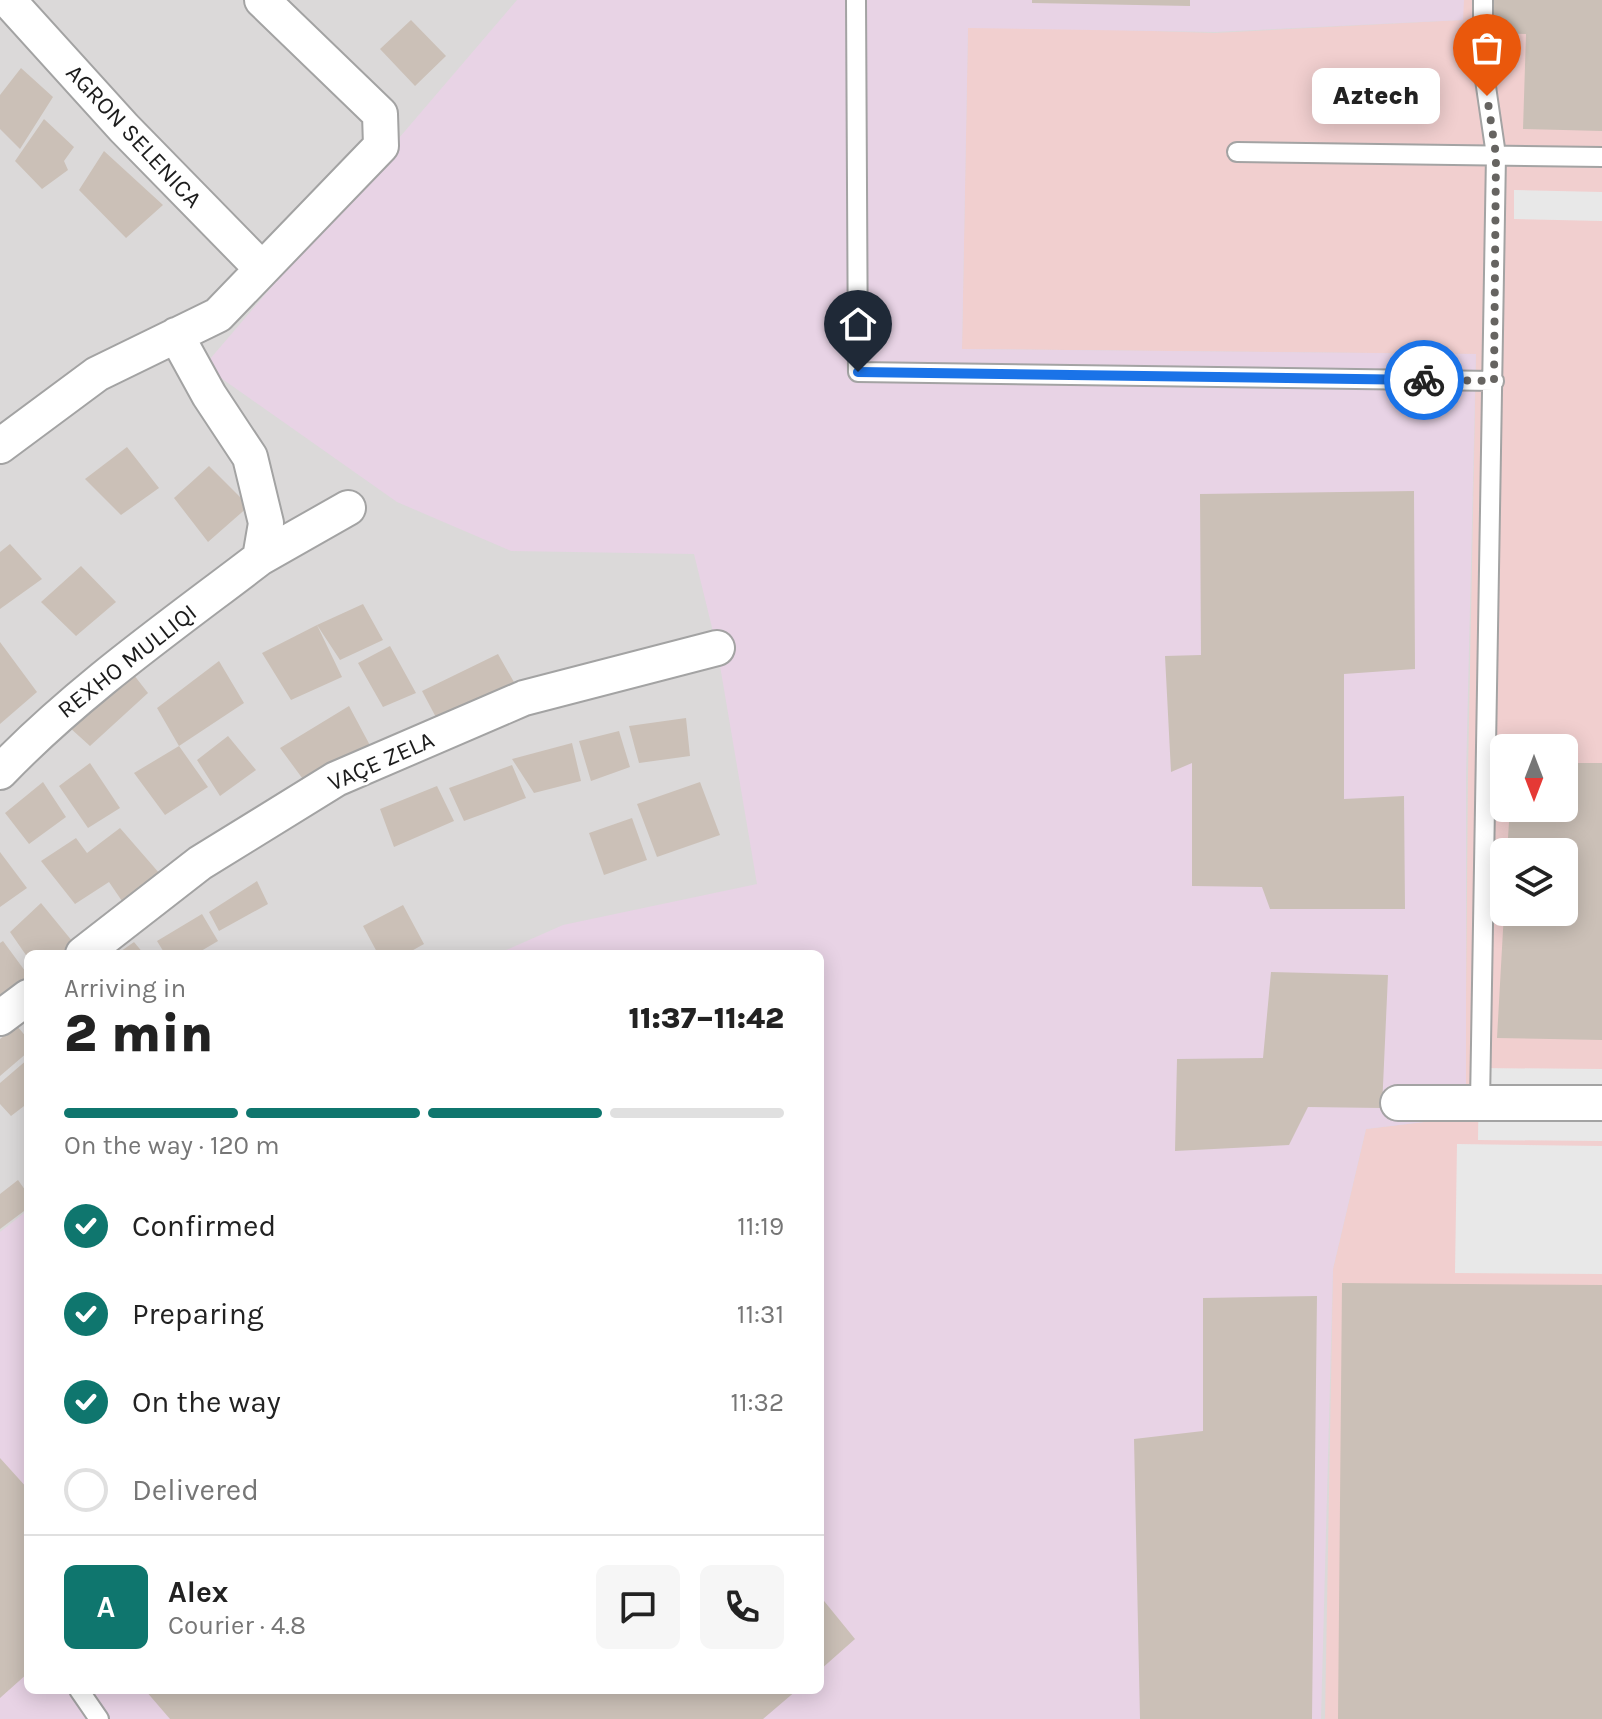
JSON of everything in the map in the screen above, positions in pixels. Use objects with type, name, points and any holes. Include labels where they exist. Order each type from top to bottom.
[{"type":"street","name":"AGRON SELENICA","points":[[8,0],[154,159],[262,269]]},
{"type":"street","points":[[0,446],[97,374],[218,315],[381,146],[380,114],[262,0]]},
{"type":"street","points":[[176,335],[209,395],[250,457],[266,523],[260,558]]},
{"type":"street","name":"REXHO MULLIQI","points":[[0,772],[78,698],[260,558],[348,508]]},
{"type":"street","name":"VAÇE ZELA","points":[[88,950],[200,863],[336,779],[524,698],[717,648]]},
{"type":"street","points":[[0,1018],[24,1000]]},
{"type":"street","points":[[1398,1103],[1602,1103]]},
{"type":"lane","points":[[856,0],[858,372],[1494,381]]},
{"type":"lane","points":[[1480,1103],[1496,155],[1483,66],[1483,0]]},
{"type":"lane","points":[[1237,152],[1602,157]]},
{"type":"lane","points":[[82,1694],[99,1719]]},
{"type":"shaded area","points":[[0,0],[1602,0],[1602,1719],[0,1719]]},
{"type":"shaded area","points":[[517,0],[1464,0],[1463,20],[1215,32],[968,28],[962,349],[1476,354],[1466,776],[1466,1117],[1366,1129],[1333,1269],[1321,1719],[0,1719],[0,1232],[24,1213],[24,1694],[824,1694],[824,950],[506,950],[563,925],[757,884],[717,648],[694,554],[511,551],[397,502],[204,366]]},
{"type":"shaded area","points":[[1461,0],[1602,0],[1602,1719],[1325,1719],[1333,1269],[1366,1129],[1465,1117],[1476,354],[962,349],[968,25],[1214,33],[1461,20]]},
{"type":"shaded area","points":[[1514,190],[1602,192],[1602,221],[1514,219]]},
{"type":"shaded area","points":[[1479,1068],[1602,1069],[1602,1141],[1478,1140]]},
{"type":"shaded area","points":[[1457,1144],[1602,1146],[1602,1274],[1455,1273]]},
{"type":"building","points":[[1032,0],[1190,0],[1190,6],[1032,3]]},
{"type":"building","points":[[1491,0],[1602,0],[1602,131],[1523,129],[1526,34],[1490,33]]},
{"type":"building","points":[[411,20],[446,56],[415,86],[380,49]]},
{"type":"building","points":[[21,68],[53,97],[20,149],[0,129],[0,95]]},
{"type":"building","points":[[44,119],[74,147],[64,161],[68,170],[42,189],[15,161]]},
{"type":"building","points":[[104,151],[163,205],[126,238],[79,190]]},
{"type":"building","points":[[127,447],[159,488],[121,515],[85,479]]},
{"type":"building","points":[[209,466],[249,506],[208,542],[174,498]]},
{"type":"building","points":[[1414,491],[1415,669],[1344,674],[1344,799],[1404,796],[1405,909],[1270,909],[1262,887],[1192,886],[1192,763],[1171,772],[1165,656],[1201,655],[1200,494]]},
{"type":"building","points":[[10,544],[42,579],[0,609],[0,552]]},
{"type":"building","points":[[81,566],[116,602],[76,636],[41,602]]},
{"type":"building","points":[[363,604],[383,640],[340,660],[317,625]]},
{"type":"building","points":[[317,625],[342,677],[291,700],[262,653]]},
{"type":"building","points":[[0,642],[37,692],[0,724]]},
{"type":"building","points":[[390,646],[416,693],[383,707],[358,663]]},
{"type":"building","points":[[498,654],[519,691],[439,723],[422,691]]},
{"type":"building","points":[[219,661],[244,703],[179,746],[157,708]]},
{"type":"building","points":[[130,670],[148,693],[90,746],[69,727]]},
{"type":"building","points":[[349,706],[373,751],[308,786],[280,748]]},
{"type":"building","points":[[686,718],[690,756],[639,763],[629,726]]},
{"type":"building","points":[[619,731],[630,767],[591,781],[579,741]]},
{"type":"building","points":[[228,736],[256,770],[220,796],[197,760]]},
{"type":"building","points":[[572,743],[581,781],[534,793],[512,759]]},
{"type":"building","points":[[179,746],[208,787],[165,815],[134,773]]},
{"type":"building","points":[[90,763],[120,808],[88,828],[59,786]]},
{"type":"building","points":[[1578,763],[1602,763],[1602,1040],[1497,1038],[1503,926],[1578,926],[1578,838],[1508,838],[1509,822],[1578,822]]},
{"type":"building","points":[[512,765],[526,798],[464,821],[449,788]]},
{"type":"building","points":[[43,782],[66,817],[29,844],[5,813]]},
{"type":"building","points":[[700,782],[720,835],[657,857],[637,804]]},
{"type":"building","points":[[437,786],[454,821],[394,847],[380,809]]},
{"type":"building","points":[[632,818],[647,860],[604,875],[589,833]]},
{"type":"building","points":[[120,828],[160,874],[122,901],[109,882],[75,904],[41,861],[76,838],[87,853]]},
{"type":"building","points":[[0,852],[27,888],[0,907]]},
{"type":"building","points":[[257,881],[268,904],[219,931],[209,912]]},
{"type":"building","points":[[41,903],[77,947],[73,950],[24,952],[10,932]]},
{"type":"building","points":[[403,905],[424,944],[413,950],[376,950],[363,926]]},
{"type":"building","points":[[202,914],[218,941],[203,950],[163,950],[157,941]]},
{"type":"building","points":[[3,941],[24,970],[24,982],[0,998],[0,943]]},
{"type":"building","points":[[134,942],[141,950],[123,950]]},
{"type":"building","points":[[1271,972],[1388,975],[1382,1108],[1308,1107],[1289,1145],[1175,1151],[1177,1059],[1263,1058]]},
{"type":"building","points":[[17,1026],[24,1034],[24,1055],[0,1076],[0,1039]]},
{"type":"building","points":[[24,1062],[24,1106],[11,1116],[0,1104],[0,1083]]},
{"type":"building","points":[[18,1180],[24,1188],[24,1211],[0,1229],[0,1194]]},
{"type":"building","points":[[1342,1283],[1602,1285],[1602,1719],[1338,1719]]},
{"type":"building","points":[[1317,1296],[1312,1719],[1140,1719],[1134,1439],[1203,1431],[1203,1298]]},
{"type":"building","points":[[0,1458],[24,1485],[24,1677],[0,1698]]},
{"type":"building","points":[[824,1601],[855,1639],[824,1666]]},
{"type":"building","points":[[148,1694],[792,1694],[763,1719],[170,1719]]},
{"type":"way so far","points":[[1424,380],[1494,381],[1496,155],[1487,96]]},
{"type":"place","name":"Aztech","points":[[1487,96]]},
{"type":"route","points":[[858,372],[1424,380]]}]
